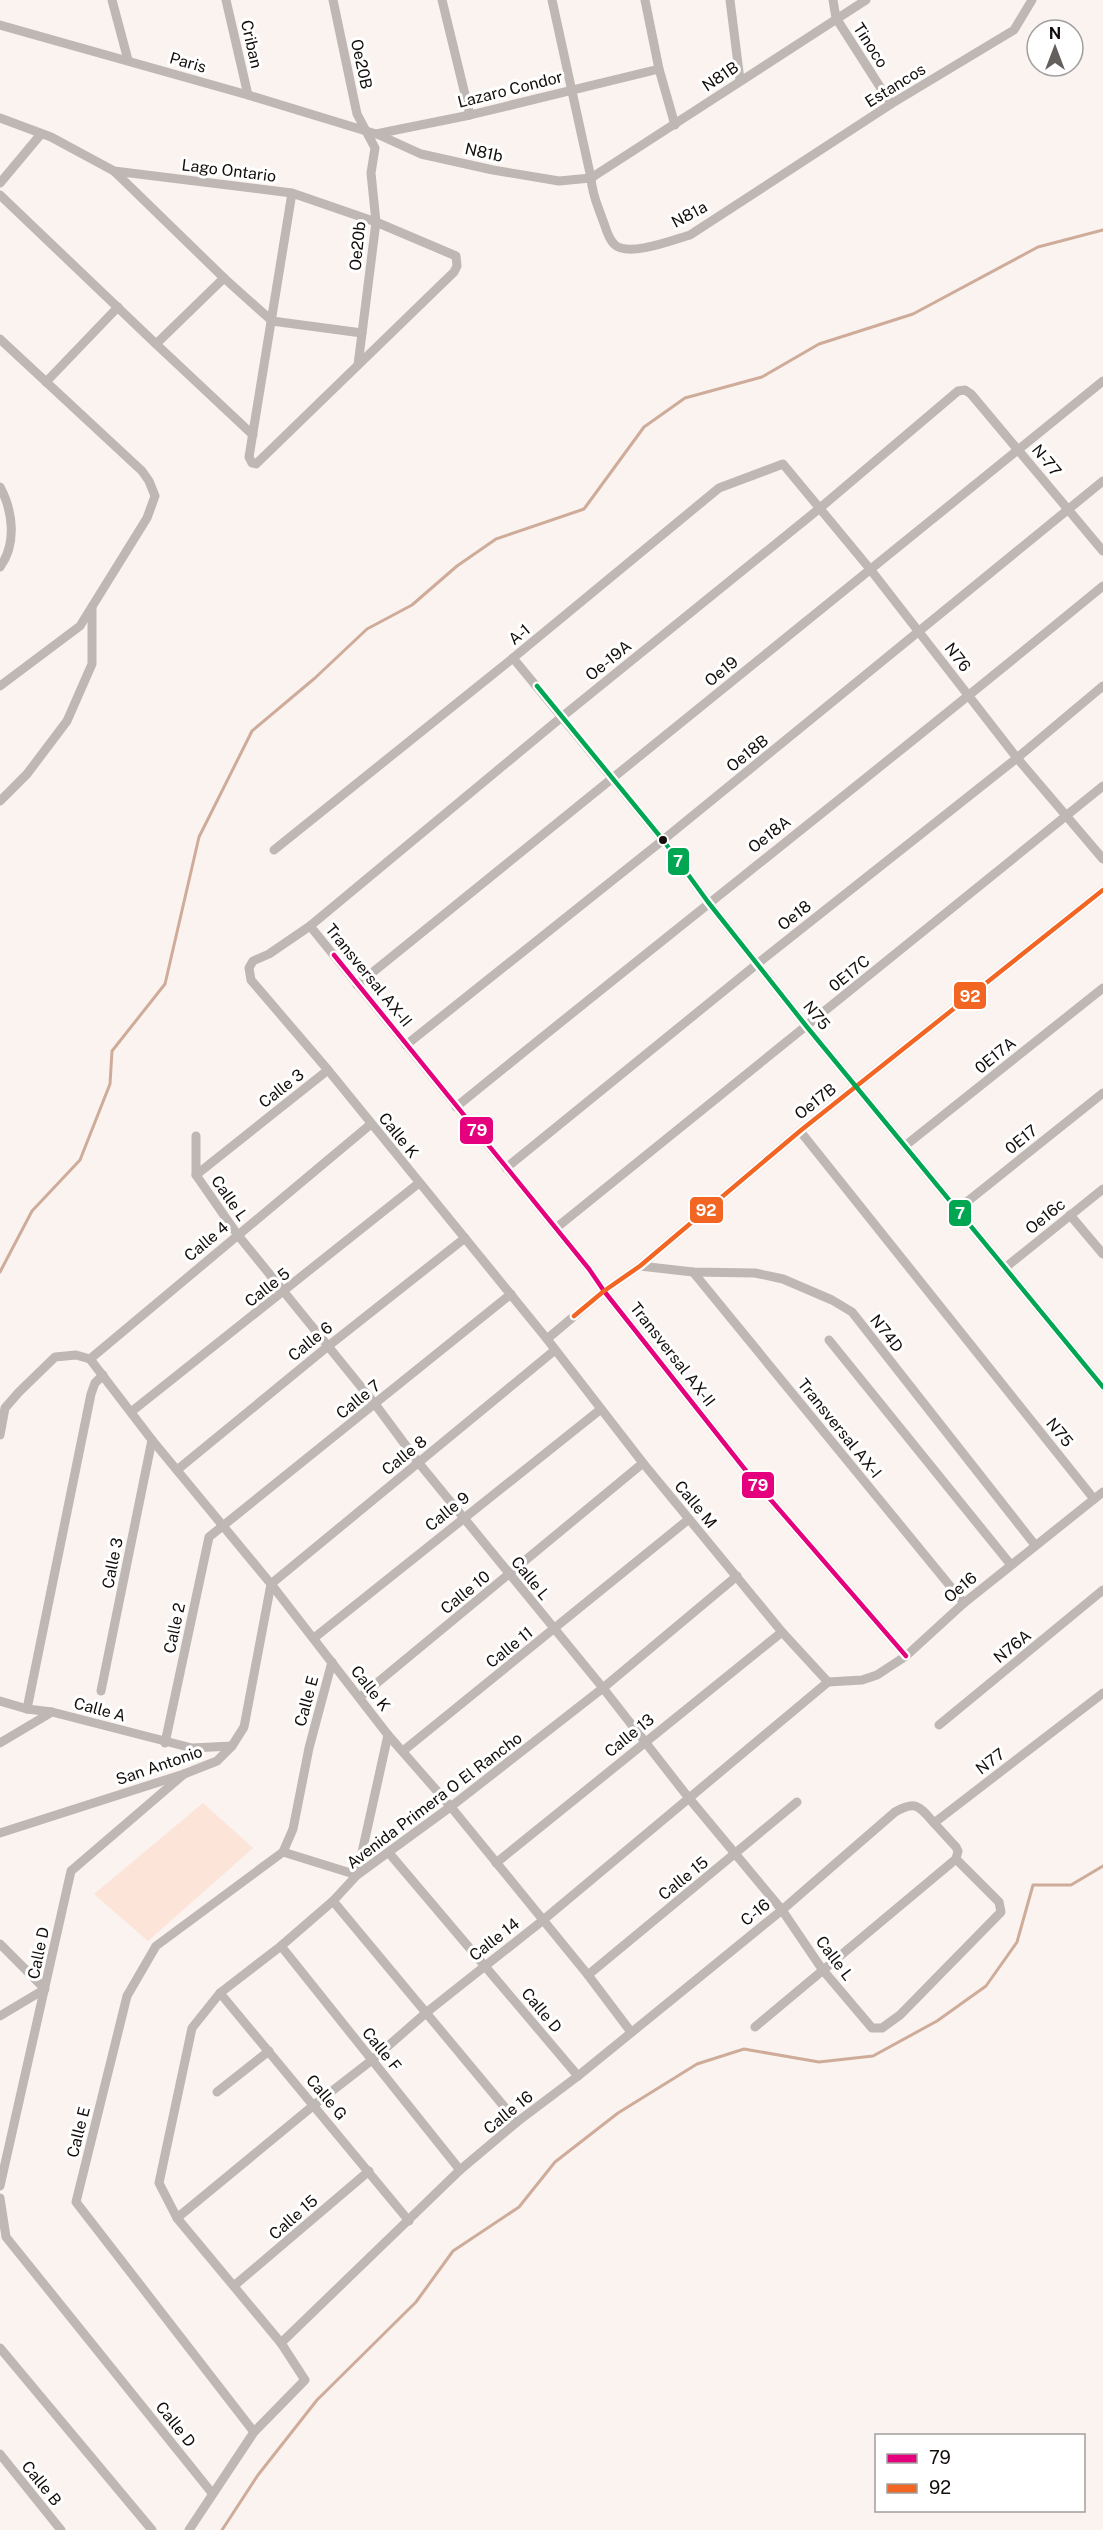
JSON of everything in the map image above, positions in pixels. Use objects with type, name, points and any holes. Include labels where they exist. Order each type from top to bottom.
[{"type":"street","points":[[112,0],[128,60]]},
{"type":"street","name":"Criban","points":[[226,0],[248,95]]},
{"type":"street","name":"Oe20B","points":[[333,0],[357,114],[371,133]]},
{"type":"street","points":[[442,0],[470,115]]},
{"type":"street","points":[[552,0],[591,178]]},
{"type":"street","points":[[645,0],[659,69],[675,125]]},
{"type":"street","points":[[730,0],[740,80]]},
{"type":"street","name":"Tinoco","points":[[833,0],[836,18],[891,104]]},
{"type":"street","name":"N81B","points":[[591,178],[866,0]]},
{"type":"street","name":"Estancos","points":[[763,187],[891,104],[1014,30],[1032,0]]},
{"type":"street","name":"Paris","points":[[0,25],[128,60],[371,133]]},
{"type":"street","name":"Lazaro Condor","points":[[371,133],[470,115],[659,69]]},
{"type":"street","name":"Lago Ontario","points":[[0,118],[41,134],[114,171],[292,193],[376,222],[456,256],[457,266],[454,272],[358,365]]},
{"type":"street","name":"Oe20b","points":[[358,365],[376,222],[371,173],[375,148],[371,133]]},
{"type":"street","name":"N81b","points":[[371,133],[421,154],[493,170],[560,181],[591,178]]},
{"type":"street","points":[[0,183],[41,134]]},
{"type":"street","points":[[114,171],[272,321],[362,333]]},
{"type":"street","name":"N81a","points":[[591,178],[593,198],[608,236],[621,249],[656,245],[690,235],[763,187]]},
{"type":"street","points":[[292,193],[249,457],[252,463],[256,464],[358,365]]},
{"type":"street","points":[[0,195],[253,435]]},
{"type":"street","points":[[156,344],[225,278]]},
{"type":"street","points":[[46,382],[117,307]]},
{"type":"street","points":[[0,339],[142,471],[150,481],[154,496],[147,518],[80,627],[0,686]]},
{"type":"street","name":"Oe19","points":[[357,985],[1103,381]]},
{"type":"street","name":"N-77","points":[[965,390],[1019,448],[1103,551]]},
{"type":"street","name":"Oe-19A","points":[[269,954],[310,926],[563,716],[820,508],[955,393],[965,390]]},
{"type":"street","name":"A-1","points":[[274,850],[513,658],[719,488],[782,464],[790,471]]},
{"type":"street","name":"N76","points":[[790,471],[920,632],[1017,758],[1103,859]]},
{"type":"street","name":"Oe18B","points":[[406,1046],[920,632],[1103,481]]},
{"type":"street","points":[[0,487],[5,495],[13,526],[5,561],[0,567]]},
{"type":"street","name":"Oe18A","points":[[456,1107],[1103,586]]},
{"type":"street","points":[[0,801],[27,774],[67,721],[92,664],[92,607]]},
{"type":"street","name":"N75","points":[[513,658],[663,840],[708,902],[807,1027],[1103,1387]]},
{"type":"street","name":"Oe18","points":[[506,1168],[757,964],[1017,758],[1103,686]]},
{"type":"street","name":"0E17C","points":[[556,1228],[1103,786]]},
{"type":"street","name":"Oe17B","points":[[547,1339],[640,1266],[800,1131],[1103,890]]},
{"type":"street","name":"Transversal AX-II","points":[[310,926],[556,1228],[751,1477],[906,1656]]},
{"type":"street","name":"Calle K","points":[[269,954],[251,964],[249,975],[251,980],[328,1070],[547,1339]]},
{"type":"street","name":"0E17A","points":[[906,1145],[1103,988]]},
{"type":"street","name":"Calle 3","points":[[196,1175],[328,1070]]},
{"type":"street","name":"0E17","points":[[958,1209],[1103,1092]]},
{"type":"street","name":"Calle 4","points":[[90,1359],[371,1124]]},
{"type":"street","name":"N75","points":[[800,1131],[1094,1499]]},
{"type":"street","name":"Calle L","points":[[196,1136],[196,1175],[237,1234],[375,1404],[418,1462],[509,1575],[782,1910],[822,1969],[872,2028],[882,2028],[900,2015],[1000,1912],[999,1902],[956,1859]]},
{"type":"street","name":"Calle 5","points":[[131,1412],[285,1292],[419,1183]]},
{"type":"street","name":"Oe16c","points":[[1006,1267],[1103,1189]]},
{"type":"street","points":[[1070,1215],[1103,1254]]},
{"type":"street","name":"Calle 6","points":[[177,1470],[465,1238]]},
{"type":"street","name":"N74D","points":[[640,1266],[693,1272],[755,1273],[783,1279],[832,1300],[852,1312],[1035,1545]]},
{"type":"street","name":"Transversal AX-I","points":[[693,1272],[964,1603]]},
{"type":"street","name":"Calle 7","points":[[223,1526],[511,1294]]},
{"type":"street","name":"Calle M","points":[[547,1339],[643,1463],[782,1632],[828,1682]]},
{"type":"street","points":[[830,1340],[1011,1565]]},
{"type":"street","name":"Calle 8","points":[[271,1584],[555,1350]]},
{"type":"street","points":[[0,1435],[5,1408],[56,1357],[76,1355],[90,1359]]},
{"type":"street","name":"Calle K","points":[[90,1359],[152,1440],[314,1638],[388,1735],[451,1807],[588,1975],[631,2032]]},
{"type":"street","points":[[27,1709],[91,1394],[95,1383],[103,1375]]},
{"type":"street","name":"Calle 9","points":[[314,1638],[601,1408]]},
{"type":"street","name":"Calle 3","points":[[101,1691],[152,1440]]},
{"type":"street","name":"Calle 10","points":[[360,1697],[643,1463]]},
{"type":"street","name":"Oe16","points":[[828,1682],[862,1680],[877,1675],[906,1656],[964,1603],[1103,1492]]},
{"type":"street","name":"Calle 11","points":[[403,1751],[689,1519]]},
{"type":"street","name":"Calle 2","points":[[165,1743],[209,1537],[223,1526]]},
{"type":"street","name":"Avenida Primera O El Rancho","points":[[254,2432],[305,2380],[280,2343],[235,2285],[177,2218],[159,2183],[192,2028],[220,1993],[333,1901],[357,1875],[451,1807],[603,1688],[736,1576]]},
{"type":"street","name":"San Antonio","points":[[0,1833],[184,1774],[217,1761],[232,1746],[244,1727],[271,1584]]},
{"type":"street","name":"N76A","points":[[939,1725],[1103,1590]]},
{"type":"street","name":"Calle 13","points":[[496,1863],[782,1632]]},
{"type":"street","name":"Calle E","points":[[254,2432],[76,2202],[127,1996],[156,1946],[283,1852],[293,1829],[309,1748],[332,1662]]},
{"type":"street","name":"Calle 14","points":[[177,2218],[314,2104],[372,2060],[427,2012],[542,1921],[828,1682]]},
{"type":"street","name":"N77","points":[[934,1823],[1103,1693]]},
{"type":"street","name":"Calle A","points":[[0,1701],[27,1709],[52,1712],[165,1743],[192,1748],[232,1746]]},
{"type":"street","points":[[0,1743],[52,1712]]},
{"type":"street","points":[[283,1852],[357,1875],[388,1735]]},
{"type":"street","points":[[192,1748],[196,1755],[197,1768]]},
{"type":"street","name":"Calle D","points":[[0,2186],[71,1871],[184,1774]]},
{"type":"street","name":"Calle 15","points":[[588,1975],[797,1802]]},
{"type":"street","name":"C-16","points":[[631,2032],[782,1910],[895,1812],[911,1804],[916,1805],[934,1823]]},
{"type":"street","points":[[755,2027],[956,1859],[958,1851],[956,1847],[934,1823]]},
{"type":"street","name":"Calle D","points":[[389,1853],[578,2076]]},
{"type":"street","points":[[333,1901],[517,2122]]},
{"type":"street","points":[[0,1944],[45,1989],[0,2016]]},
{"type":"street","name":"Calle F","points":[[280,1946],[460,2170]]},
{"type":"street","name":"Calle G","points":[[220,1993],[410,2221]]},
{"type":"street","name":"Calle 16","points":[[280,2343],[410,2221],[460,2170],[631,2032]]},
{"type":"street","points":[[217,2092],[269,2051]]},
{"type":"street","name":"Calle 15","points":[[235,2285],[369,2171]]},
{"type":"street","name":"Calle D","points":[[0,2198],[6,2238],[212,2493]]},
{"type":"street","points":[[0,2348],[152,2530]]},
{"type":"street","points":[[189,2530],[254,2432]]},
{"type":"street","name":"Calle B","points":[[0,2454],[61,2530]]},
{"type":"shaded area","points":[[203,1803],[253,1848],[148,1941],[94,1894]]},
{"type":"waterway","points":[[0,1272],[32,1211],[80,1160],[110,1084],[112,1051],[165,984],[199,837],[252,731],[315,678],[367,629],[412,605],[457,566],[496,539],[584,509],[644,427],[685,398],[762,377],[819,344],[913,314],[1038,247],[1103,230]]},
{"type":"waterway","points":[[222,2530],[258,2475],[317,2400],[416,2302],[453,2251],[519,2207],[555,2162],[618,2113],[697,2064],[744,2049],[819,2062],[873,2056],[937,2021],[986,1986],[1017,1942],[1033,1885],[1071,1885],[1103,1866]]},
{"type":"transit line","name":"7","points":[[537,686],[663,840],[708,902],[807,1027],[1103,1387]]},
{"type":"transit line","name":"92","points":[[574,1316],[604,1291],[640,1266],[800,1131],[1103,890]]},
{"type":"transit line","name":"79","points":[[334,955],[589,1269],[751,1477],[906,1656]]}]
